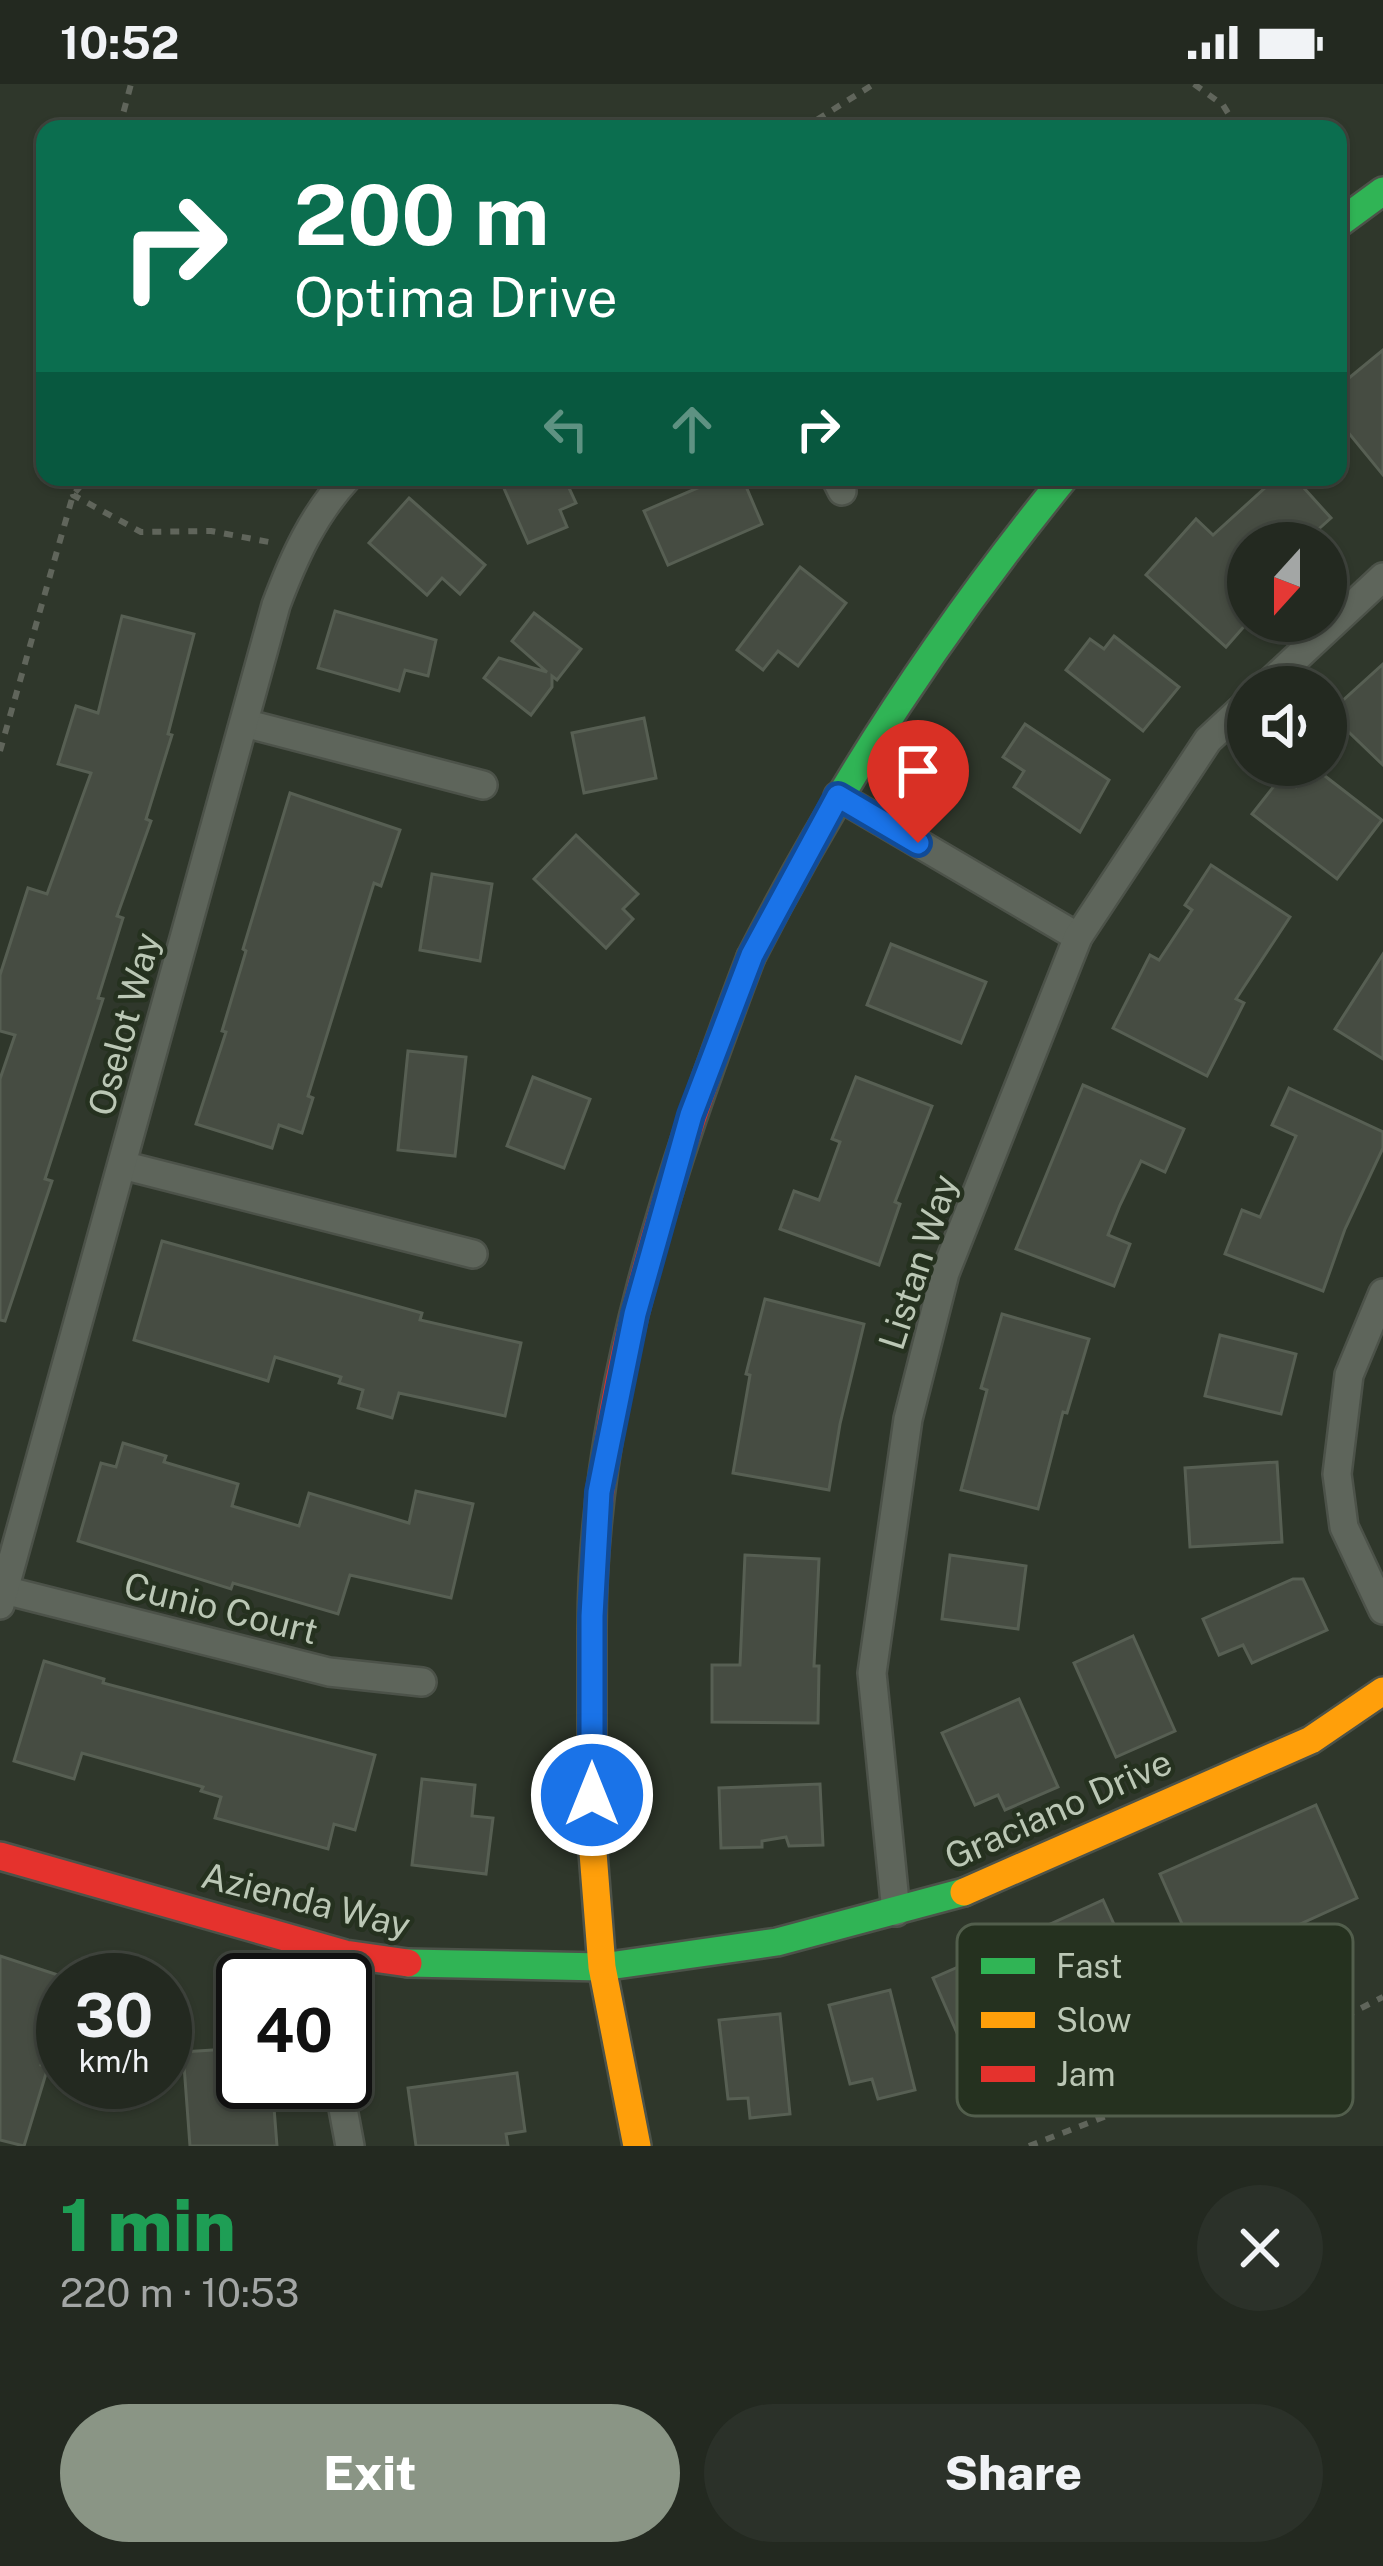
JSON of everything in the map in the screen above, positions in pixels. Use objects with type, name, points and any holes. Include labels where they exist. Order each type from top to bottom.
[{"type":"street","points":[[1347,217],[1383,191]]},
{"type":"street","name":"Oselot Way","points":[[2,1598],[276,605],[322,504],[339,486]]},
{"type":"street","points":[[637,2146],[602,1966],[592,1840],[592,1616],[599,1492],[635,1314],[691,1115],[752,955],[838,796],[911,678],[1058,486]]},
{"type":"street","points":[[1288,666],[1383,577]]},
{"type":"street","name":"Listan Way","points":[[896,1912],[872,1673],[908,1419],[945,1273],[1078,937],[1208,740],[1227,722]]},
{"type":"street","points":[[244,723],[483,785]]},
{"type":"street","points":[[838,796],[1078,937]]},
{"type":"street","points":[[122,1165],[473,1254]]},
{"type":"street","points":[[1383,1293],[1348,1375],[1337,1474],[1344,1526],[1383,1610]]},
{"type":"street","name":"Cunio Court","points":[[2,1598],[329,1672],[422,1682]]},
{"type":"street","name":"Graciano Drive","points":[[602,1966],[777,1942],[977,1889],[1310,1740],[1383,1691]]},
{"type":"street","name":"Azienda Way","points":[[0,1856],[301,1953]]},
{"type":"street","name":"Azienda Way","points":[[372,1967],[602,1966]]},
{"type":"street","points":[[343,2109],[350,2146]]},
{"type":"path","points":[[121,120],[131,84]]},
{"type":"path","points":[[816,120],[874,84]]},
{"type":"path","points":[[1194,84],[1223,105],[1232,120]]},
{"type":"path","points":[[70,486],[73,494],[141,532],[211,531],[299,549]]},
{"type":"path","points":[[0,752],[73,494],[80,486]]},
{"type":"path","points":[[1353,2012],[1383,1997]]},
{"type":"path","points":[[1029,2146],[1112,2116]]},
{"type":"building","points":[[1383,350],[1383,475],[1347,431],[1347,380]]},
{"type":"building","points":[[503,486],[568,486],[576,503],[560,510],[567,527],[528,543]]},
{"type":"building","points":[[702,486],[746,486],[762,524],[668,565],[644,511]]},
{"type":"building","points":[[1267,486],[1302,486],[1331,518],[1327,522],[1227,522]]},
{"type":"building","points":[[409,498],[485,565],[460,594],[442,578],[427,595],[369,543]]},
{"type":"building","points":[[1196,519],[1213,535],[1227,522],[1230,642],[1226,647],[1146,575]]},
{"type":"building","points":[[800,567],[846,603],[798,666],[778,651],[763,670],[737,650]]},
{"type":"building","points":[[335,611],[436,640],[428,676],[405,670],[399,691],[318,668]]},
{"type":"building","points":[[534,613],[581,649],[557,680],[552,676],[552,687],[531,715],[484,678],[499,658],[547,672],[512,641]]},
{"type":"building","points":[[122,616],[194,634],[168,734],[172,735],[146,819],[151,821],[117,916],[123,918],[98,998],[103,999],[45,1179],[52,1181],[5,1321],[0,1320],[0,1079],[15,1035],[0,1031],[0,975],[28,888],[47,894],[91,773],[58,764],[76,706],[98,713]]},
{"type":"building","points":[[1114,636],[1179,687],[1143,731],[1066,670],[1090,639],[1104,649]]},
{"type":"building","points":[[1383,664],[1383,765],[1347,730],[1347,697]]},
{"type":"building","points":[[644,718],[656,778],[584,793],[572,733]]},
{"type":"building","points":[[1025,724],[1109,780],[1080,832],[1014,787],[1024,771],[1003,757]]},
{"type":"building","points":[[1274,786],[1338,786],[1382,820],[1337,879],[1252,814]]},
{"type":"building","points":[[290,793],[400,830],[381,886],[374,883],[308,1096],[313,1098],[302,1133],[279,1125],[272,1148],[196,1124],[226,1032],[222,1031],[243,949]]},
{"type":"building","points":[[576,835],[638,894],[623,909],[633,919],[606,948],[534,879]]},
{"type":"building","points":[[1211,865],[1290,917],[1236,999],[1244,1003],[1207,1076],[1113,1028],[1150,955],[1159,960],[1192,910],[1185,905]]},
{"type":"building","points":[[432,874],[492,884],[480,961],[420,950]]},
{"type":"building","points":[[891,944],[986,982],[961,1043],[867,1005]]},
{"type":"building","points":[[1383,954],[1383,1059],[1335,1029]]},
{"type":"building","points":[[408,1051],[466,1057],[455,1156],[398,1150]]},
{"type":"building","points":[[533,1077],[590,1099],[564,1168],[507,1146]]},
{"type":"building","points":[[856,1077],[932,1106],[895,1202],[900,1204],[879,1265],[780,1229],[794,1191],[819,1200],[840,1142],[832,1139]]},
{"type":"building","points":[[1083,1085],[1184,1129],[1165,1172],[1141,1161],[1120,1205],[1108,1235],[1130,1244],[1114,1286],[1016,1249]]},
{"type":"building","points":[[1289,1088],[1383,1132],[1383,1148],[1345,1229],[1323,1291],[1225,1254],[1242,1210],[1260,1217],[1296,1136],[1272,1125]]},
{"type":"building","points":[[162,1241],[422,1313],[420,1320],[521,1343],[505,1416],[399,1393],[392,1418],[358,1408],[363,1390],[339,1383],[341,1377],[275,1357],[268,1381],[134,1340]]},
{"type":"building","points":[[765,1299],[864,1324],[829,1490],[733,1473],[750,1375],[746,1374]]},
{"type":"building","points":[[1002,1314],[1089,1339],[1067,1413],[1063,1412],[1038,1509],[961,1490],[987,1390],[981,1388]]},
{"type":"building","points":[[1220,1335],[1296,1354],[1281,1414],[1205,1396]]},
{"type":"building","points":[[123,1443],[166,1456],[164,1462],[238,1484],[232,1506],[299,1526],[309,1493],[409,1523],[416,1491],[473,1504],[451,1598],[350,1575],[338,1614],[233,1583],[231,1589],[78,1541],[101,1463],[116,1467]]},
{"type":"building","points":[[1277,1462],[1282,1542],[1190,1547],[1185,1468]]},
{"type":"building","points":[[745,1555],[819,1559],[814,1666],[819,1666],[818,1723],[712,1722],[712,1665],[740,1665]]},
{"type":"building","points":[[950,1555],[1026,1566],[1018,1629],[942,1619]]},
{"type":"building","points":[[1293,1579],[1303,1579],[1327,1630],[1252,1663],[1243,1645],[1219,1655],[1203,1619]]},
{"type":"building","points":[[1133,1636],[1175,1731],[1116,1757],[1074,1663]]},
{"type":"building","points":[[44,1661],[104,1679],[103,1683],[375,1755],[355,1830],[334,1824],[328,1849],[215,1818],[221,1797],[201,1791],[203,1787],[82,1753],[74,1779],[14,1761]]},
{"type":"building","points":[[1019,1699],[1058,1787],[1005,1810],[998,1795],[975,1805],[942,1733]]},
{"type":"building","points":[[422,1779],[475,1785],[472,1816],[493,1818],[486,1874],[412,1865]]},
{"type":"building","points":[[820,1784],[823,1845],[789,1846],[786,1837],[762,1841],[762,1847],[721,1848],[719,1788]]},
{"type":"building","points":[[1316,1805],[1357,1898],[1300,1924],[1182,1924],[1160,1874]]},
{"type":"building","points":[[1103,1900],[1114,1924],[1050,1924]]},
{"type":"building","points":[[0,1956],[36,1968],[36,2106],[24,2146],[0,2140]]},
{"type":"building","points":[[957,1968],[957,2033],[933,1978]]},
{"type":"building","points":[[890,1990],[915,2090],[878,2099],[872,2079],[850,2084],[829,2005]]},
{"type":"building","points":[[780,2014],[790,2114],[750,2118],[748,2098],[728,2099],[719,2020]]},
{"type":"building","points":[[216,2050],[216,2109],[274,2109],[277,2146],[190,2146],[192,2051]]},
{"type":"building","points":[[517,2073],[525,2131],[506,2134],[508,2146],[416,2146],[408,2088]]},
{"type":"traffic: fast","points":[[1347,217],[1383,191]]},
{"type":"traffic: fast","points":[[751,957],[820,830],[895,708],[1058,486]]},
{"type":"traffic: fast","points":[[408,1963],[602,1967],[777,1942],[964,1892]]},
{"type":"traffic: slow","points":[[592,1629],[592,1840],[602,1967],[637,2146]]},
{"type":"traffic: slow","points":[[964,1892],[1311,1740],[1383,1691]]},
{"type":"traffic: jam","points":[[592,1629],[605,1456],[641,1286],[692,1119],[751,957]]},
{"type":"traffic: jam","points":[[0,1856],[345,1954],[408,1963]]},
{"type":"route","points":[[592,1795],[592,1616],[599,1492],[635,1314],[691,1115],[752,955],[838,796],[918,843]]}]
